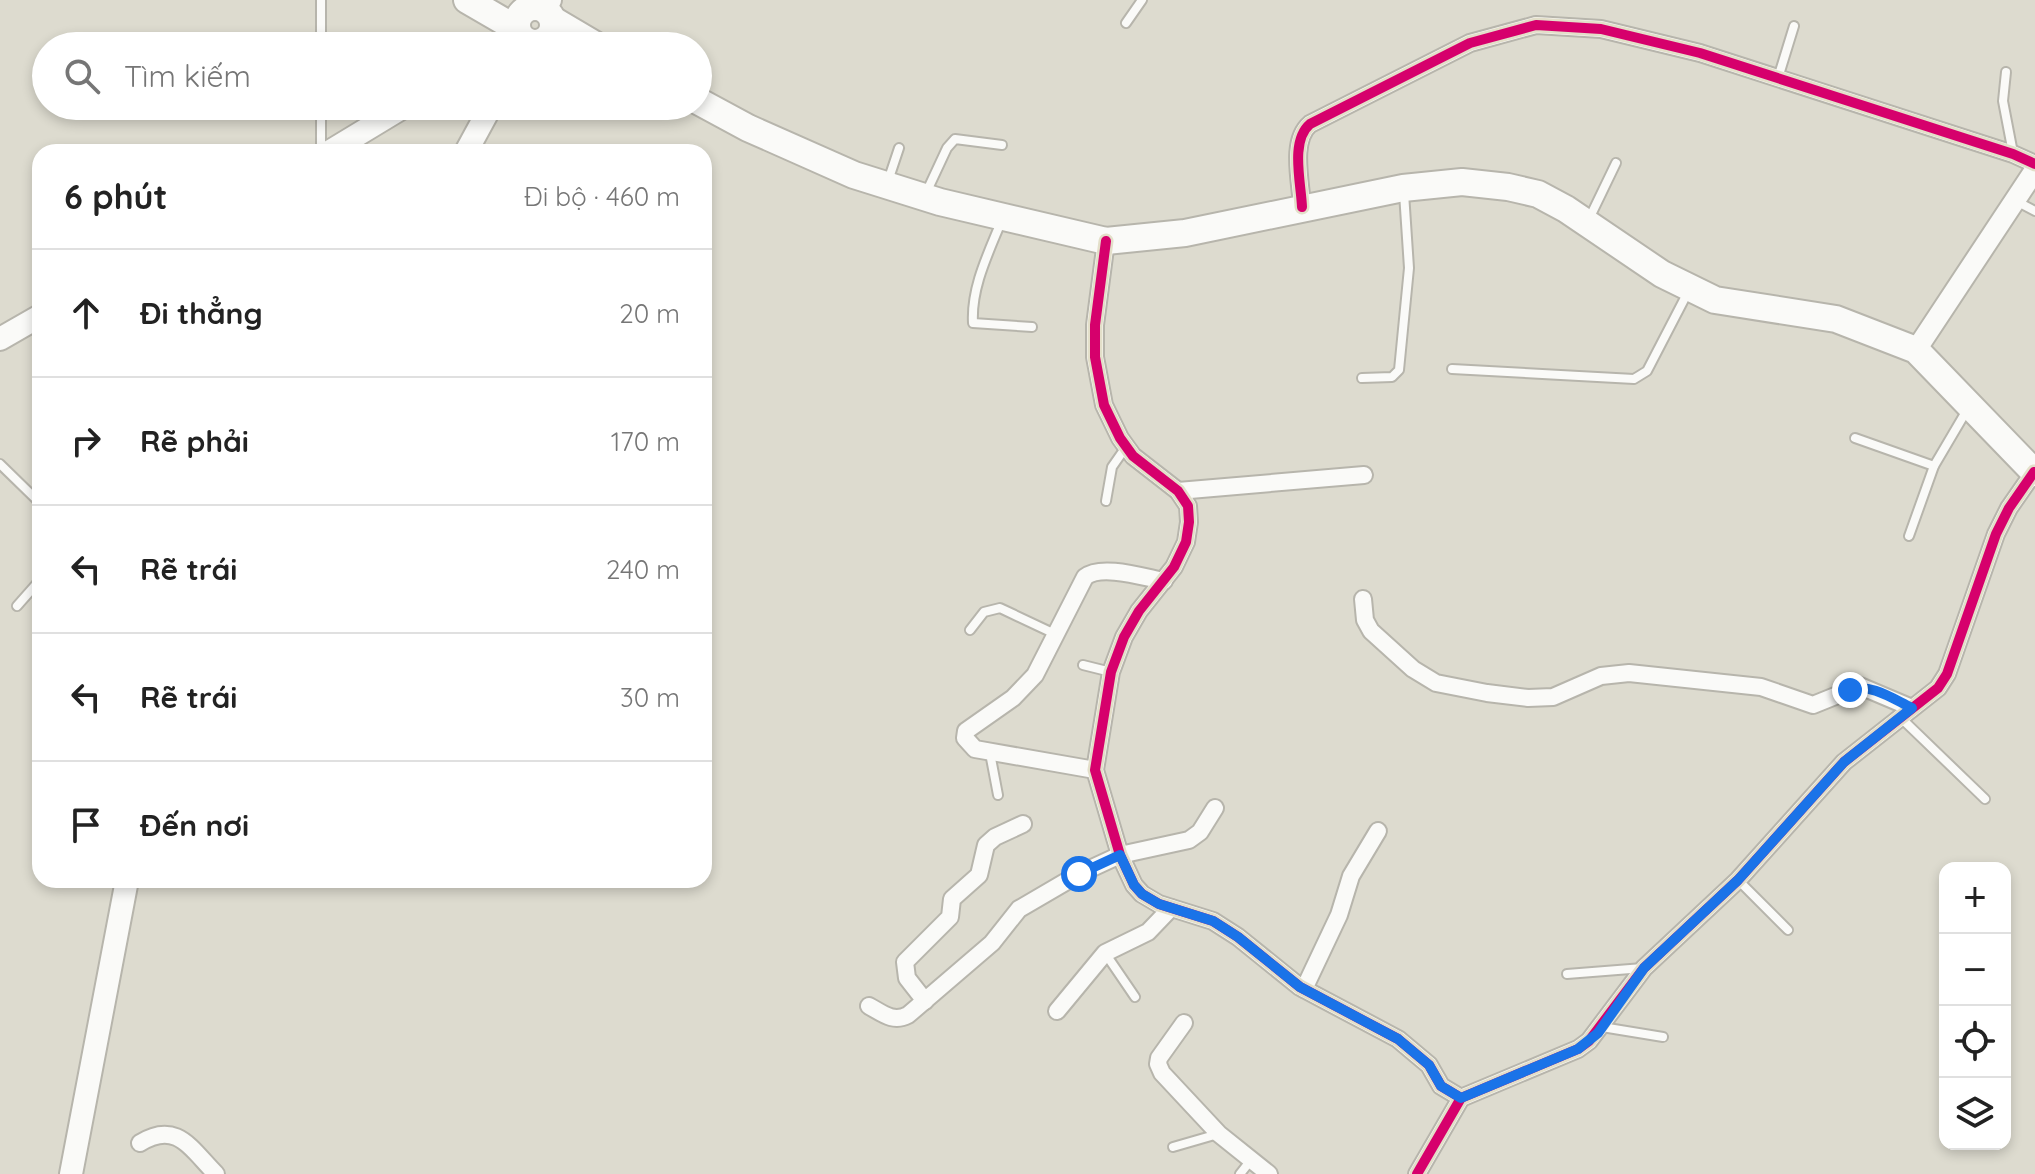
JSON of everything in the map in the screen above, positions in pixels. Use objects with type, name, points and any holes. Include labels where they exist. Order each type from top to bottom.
[{"type":"highway","points":[[467,0],[509,32]]},
{"type":"highway","points":[[543,7],[554,27],[551,32]]},
{"type":"highway","points":[[543,7],[578,32]]},
{"type":"highway","points":[[712,109],[841,169],[886,185],[1003,218],[1106,241],[1185,233],[1403,188],[1462,182],[1538,194],[1662,274],[1715,300],[1836,319],[1916,350],[2035,473]]},
{"type":"main road","points":[[342,144],[382,120]]},
{"type":"main road","points":[[470,144],[483,120]]},
{"type":"main road","points":[[0,339],[32,321]]},
{"type":"main road","points":[[71,1174],[125,888]]},
{"type":"street","points":[[1302,207],[1299,144],[1302,131],[1310,124],[1470,43],[1499,33],[1536,25],[1601,29],[1700,53],[2013,154],[2030,182],[1916,350]]},
{"type":"street","points":[[1106,241],[1095,325],[1095,357],[1104,405],[1133,456],[1178,491],[1188,506],[1189,522],[1186,542],[1174,567],[1139,611],[1124,637],[1111,672],[1095,770],[1120,855],[1134,885],[1142,894],[1171,908],[1213,921],[1304,989],[1398,1039],[1429,1065],[1441,1086],[1461,1098]]},
{"type":"street","points":[[1417,1174],[1461,1098],[1578,1049],[1602,1027],[1644,968],[1738,880],[1844,762],[1938,688],[1947,674],[1996,534],[2009,508],[2035,473]]},
{"type":"street","points":[[1178,491],[1364,475]]},
{"type":"street","points":[[1095,770],[990,753],[969,745],[965,738],[966,731],[1023,690],[1035,675],[1085,577],[1090,573],[1101,570],[1164,581]]},
{"type":"street","points":[[1363,599],[1365,620],[1371,631],[1413,669],[1436,683],[1528,698],[1553,697],[1601,676],[1629,673],[1761,687],[1813,705],[1860,686],[1906,712]]},
{"type":"street","points":[[869,1006],[899,1019],[925,1001],[992,943],[1019,909],[1079,874],[1120,855],[1189,840],[1200,832],[1215,808]]},
{"type":"street","points":[[925,1001],[907,978],[905,962],[950,917],[952,899],[979,875],[986,845],[995,837],[1023,824]]},
{"type":"street","points":[[1304,989],[1339,915],[1351,876],[1378,831]]},
{"type":"street","points":[[1057,1011],[1105,953],[1148,932],[1171,908]]},
{"type":"street","points":[[1184,1023],[1162,1052],[1158,1064],[1165,1077],[1219,1134],[1269,1174]]},
{"type":"street","points":[[140,1143],[161,1132],[172,1134],[216,1174]]},
{"type":"lane","points":[[321,0],[321,32]]},
{"type":"lane","points":[[1126,23],[1142,0]]},
{"type":"lane","points":[[1778,78],[1794,26]]},
{"type":"lane","points":[[2006,72],[2003,101],[2013,154]]},
{"type":"lane","points":[[321,120],[321,144]]},
{"type":"lane","points":[[923,197],[947,148],[955,139],[1002,145]]},
{"type":"lane","points":[[886,185],[899,148]]},
{"type":"lane","points":[[1587,223],[1616,163]]},
{"type":"lane","points":[[2030,182],[2035,211]]},
{"type":"lane","points":[[1362,378],[1392,377],[1399,370],[1409,268],[1403,188]]},
{"type":"lane","points":[[1003,218],[979,278],[972,305],[973,323],[1032,327]]},
{"type":"lane","points":[[1452,369],[1634,379],[1647,371],[1690,289]]},
{"type":"lane","points":[[1909,536],[1934,466],[1970,406]]},
{"type":"lane","points":[[1855,438],[1934,466]]},
{"type":"lane","points":[[1106,501],[1112,467],[1126,447]]},
{"type":"lane","points":[[0,464],[32,495]]},
{"type":"lane","points":[[17,606],[32,589]]},
{"type":"lane","points":[[970,630],[984,612],[1000,608],[1056,634]]},
{"type":"lane","points":[[1083,665],[1111,672]]},
{"type":"lane","points":[[1906,712],[1985,799]]},
{"type":"lane","points":[[990,753],[998,795]]},
{"type":"lane","points":[[1738,880],[1788,930]]},
{"type":"lane","points":[[1105,953],[1135,997]]},
{"type":"lane","points":[[1567,974],[1644,968]]},
{"type":"lane","points":[[1602,1027],[1663,1037]]},
{"type":"lane","points":[[1173,1147],[1219,1134]]},
{"type":"lane","points":[[1240,1174],[1251,1160]]},
{"type":"cycle path","points":[[1302,207],[1298,151],[1304,131],[1310,124],[1470,43],[1536,25],[1601,29],[1700,53],[2013,154],[2035,164]]},
{"type":"cycle path","points":[[1106,241],[1095,325],[1095,357],[1104,405],[1120,438],[1133,456],[1178,491],[1188,506],[1189,522],[1186,542],[1174,567],[1139,611],[1124,637],[1111,672],[1095,770],[1120,855],[1134,885],[1142,894],[1159,904],[1213,921],[1300,987],[1398,1039],[1429,1065],[1441,1086],[1461,1098]]},
{"type":"cycle path","points":[[1417,1174],[1461,1098],[1578,1049],[1589,1041],[1644,968],[1738,880],[1844,762],[1938,688],[1947,674],[1996,534],[2009,508],[2034,472]]},
{"type":"route","points":[[1079,874],[1120,855],[1134,885],[1142,894],[1159,904],[1213,921],[1300,987],[1398,1039],[1429,1065],[1441,1086],[1461,1098],[1578,1049],[1589,1041],[1644,968],[1738,880],[1844,762],[1912,708],[1871,689],[1860,686],[1850,690]]}]
